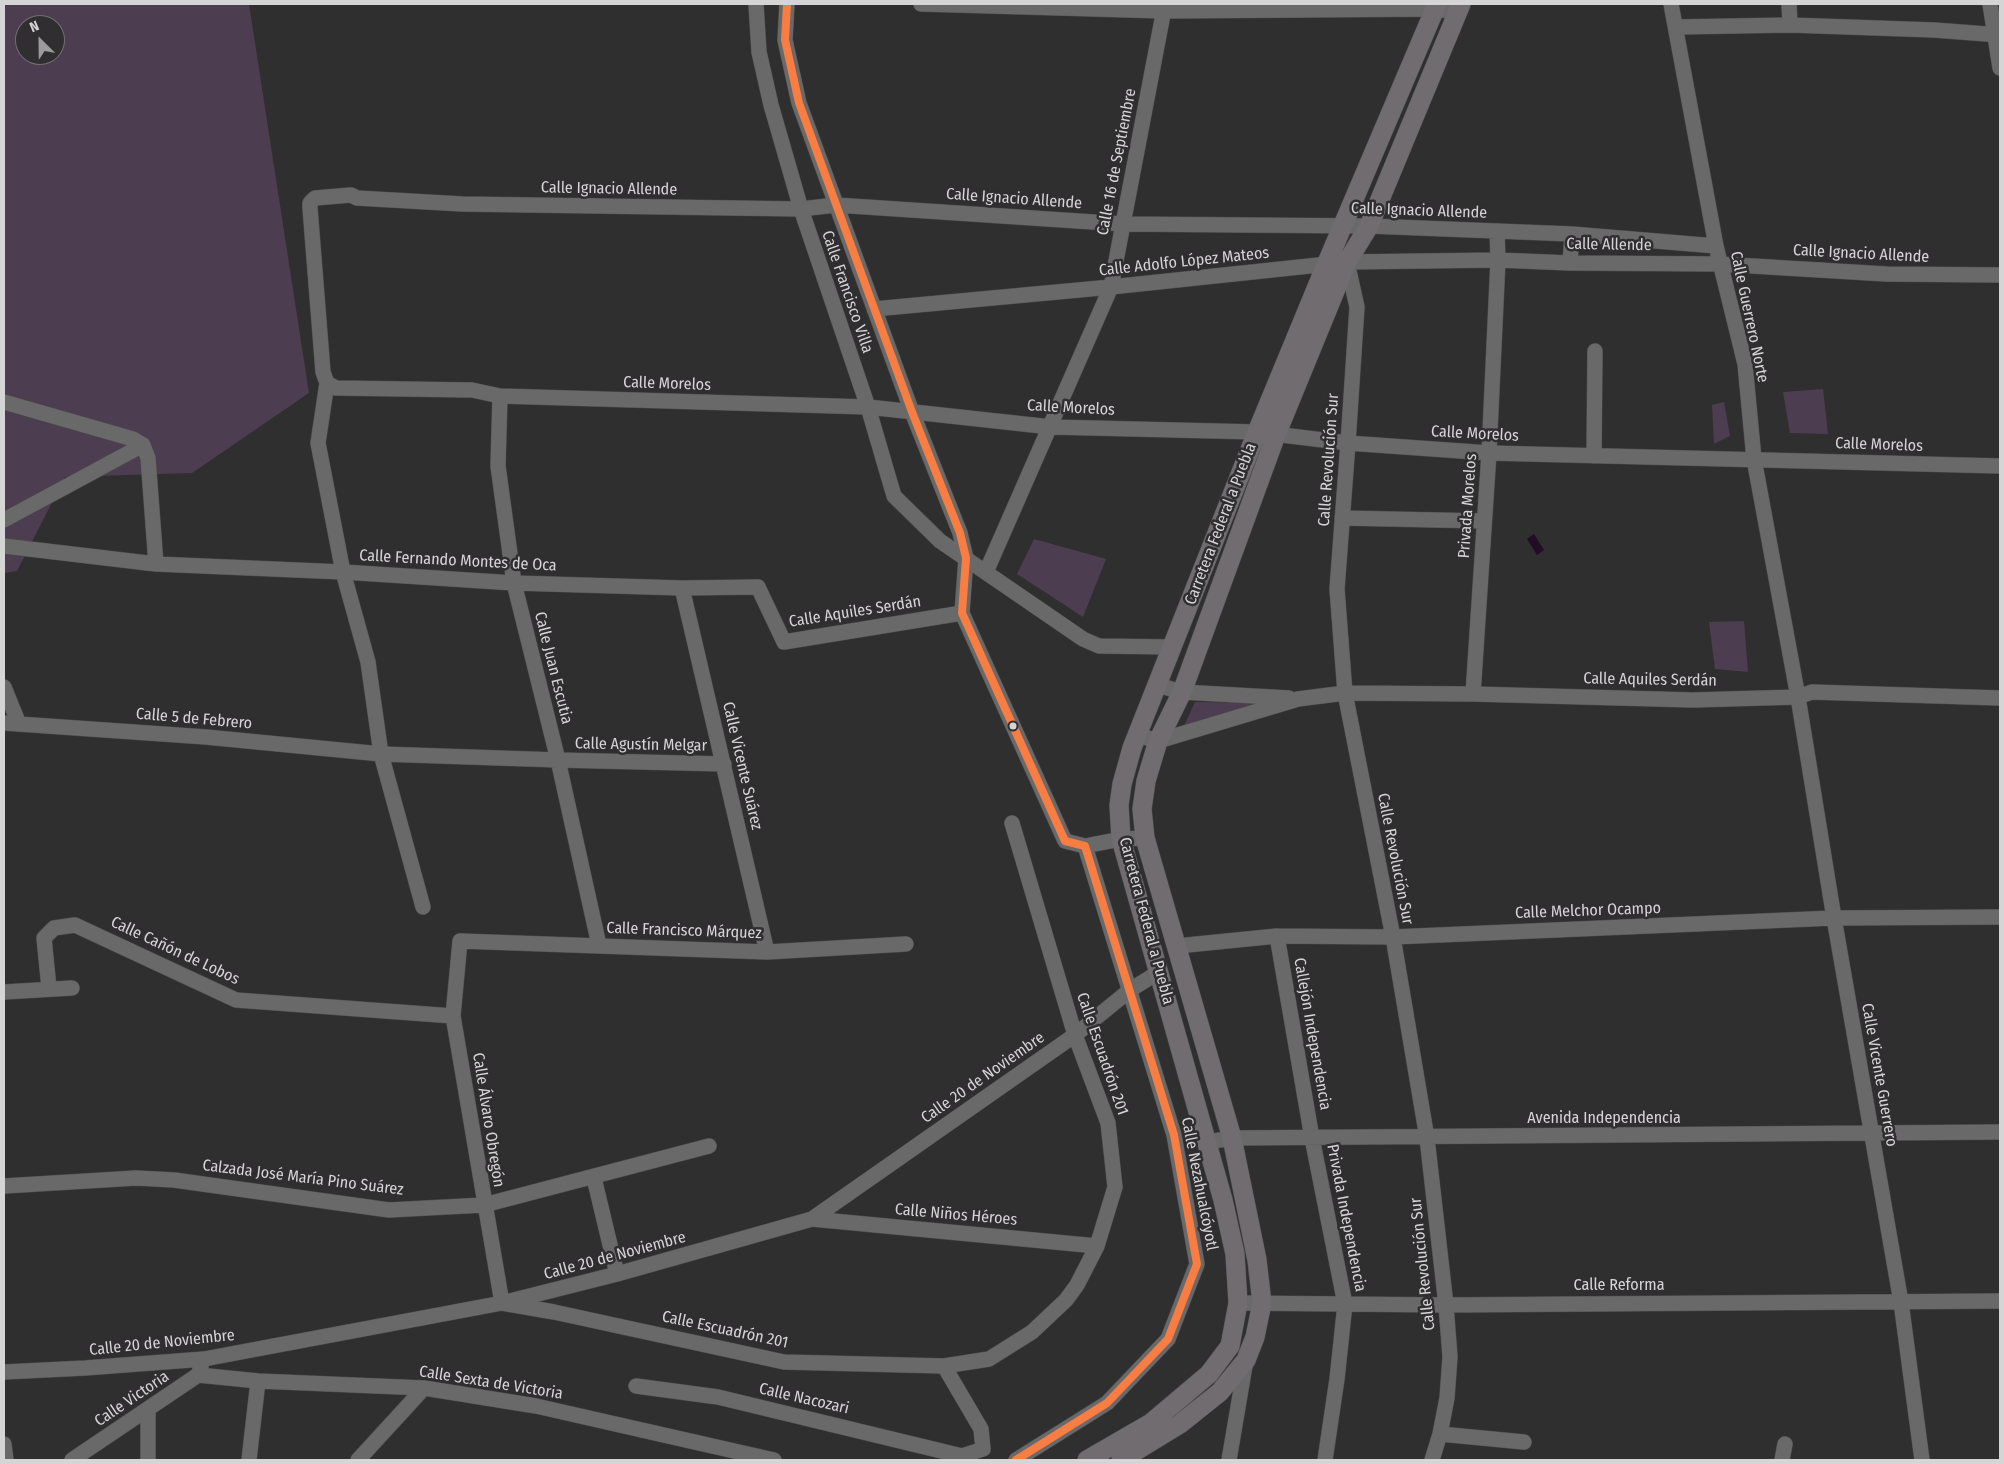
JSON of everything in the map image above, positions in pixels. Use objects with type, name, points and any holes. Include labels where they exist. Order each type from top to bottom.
[{"type":"main road","name":"Carretera Federal a Puebla","points":[[1087,1460],[1151,1423],[1210,1374],[1230,1346],[1238,1303],[1235,1254],[1208,1142],[1121,839],[1119,806],[1122,784],[1137,735],[1257,432],[1436,6]]},
{"type":"main road","name":"Carretera Federal a Puebla","points":[[1121,1460],[1180,1424],[1220,1392],[1246,1360],[1255,1336],[1262,1303],[1255,1251],[1232,1138],[1145,838],[1142,809],[1146,781],[1158,741],[1182,692],[1276,435],[1347,262],[1369,226],[1459,8]]},
{"type":"street","name":"Calle Francisco Villa","points":[[756,4],[759,52],[771,104],[801,209],[868,407],[894,496],[940,541],[1083,639],[1099,646],[1173,647]]},
{"type":"street","name":"Calle Francisco Villa","points":[[787,4],[785,40],[799,103],[912,412],[960,533],[966,558]]},
{"type":"street","points":[[921,4],[1164,7],[1436,6],[1459,8]]},
{"type":"street","name":"Calle Guerrero Norte","points":[[1672,4],[1719,264],[1745,364],[1754,460],[1798,697]]},
{"type":"street","points":[[1789,4],[1790,25]]},
{"type":"street","points":[[1990,4],[1997,35],[2000,68]]},
{"type":"street","name":"Calle 16 de Septiembre","points":[[986,572],[1111,287],[1164,7]]},
{"type":"street","points":[[1676,27],[1790,25],[1934,30],[1997,35]]},
{"type":"street","name":"Calle Ignacio Allende","points":[[327,383],[323,372],[310,208],[312,200],[350,195],[357,198],[462,204],[801,209],[836,205],[1123,224],[1343,225],[1572,234],[1716,246]]},
{"type":"street","name":"Privada Morelos","points":[[1473,694],[1489,453],[1498,260],[1497,231]]},
{"type":"street","points":[[1570,263],[1572,234]]},
{"type":"street","name":"Calle Adolfo López Mateos","points":[[874,309],[1111,287],[1347,262],[1498,260]]},
{"type":"street","name":"Calle Allende","points":[[1498,260],[1570,263],[1719,264]]},
{"type":"street","name":"Calle Revolución Sur","points":[[1347,262],[1356,307],[1337,589],[1345,694],[1393,937],[1427,1138],[1446,1305],[1450,1358],[1447,1398],[1440,1434],[1432,1460]]},
{"type":"street","name":"Calle Ignacio Allende","points":[[1719,264],[1886,274],[2000,275]]},
{"type":"street","points":[[1594,456],[1595,351]]},
{"type":"street","points":[[327,383],[318,443],[343,572],[368,662],[381,754],[423,907]]},
{"type":"street","name":"Calle Morelos","points":[[327,383],[336,388],[472,390],[500,396],[868,407],[1051,427],[1257,432],[1348,443],[1489,453],[2000,466]]},
{"type":"street","name":"Calle Juan Escutia","points":[[500,396],[498,466],[514,583],[558,760],[599,945]]},
{"type":"street","points":[[4,402],[133,439],[143,445],[148,458],[156,564]]},
{"type":"street","points":[[4,520],[143,445]]},
{"type":"street","points":[[1342,518],[1484,521]]},
{"type":"street","name":"Calle Fernando Montes de Oca","points":[[4,546],[156,564],[343,572],[514,583],[682,588],[758,587]]},
{"type":"street","points":[[966,558],[962,613],[1065,841],[1085,846],[1121,839],[1145,838]]},
{"type":"street","name":"Calle Aquiles Serdán","points":[[758,587],[784,642],[962,613]]},
{"type":"street","name":"Calle Vicente Suárez","points":[[682,588],[767,952]]},
{"type":"street","name":"Calle Aquiles Serdán","points":[[1157,685],[1182,692],[1298,699],[1345,694],[1473,694],[1693,700],[1798,697],[1812,692],[2000,698]]},
{"type":"street","points":[[4,687],[19,724]]},
{"type":"street","name":"Calle Vicente Guerrero","points":[[1798,697],[1871,1134],[1902,1302],[1922,1460]]},
{"type":"street","name":"Calle Aquiles Serdán","points":[[1158,741],[1298,699]]},
{"type":"street","name":"Calle 5 de Febrero","points":[[4,723],[206,737],[381,754]]},
{"type":"street","points":[[1137,735],[1158,741]]},
{"type":"street","points":[[381,754],[558,760]]},
{"type":"street","name":"Calle Agustín Melgar","points":[[558,760],[724,764]]},
{"type":"street","name":"Calle Escuadrón 201","points":[[502,1303],[554,1312],[784,1362],[944,1366],[989,1359],[1032,1332],[1066,1300],[1077,1285],[1097,1246],[1115,1187],[1108,1123],[1075,1035],[1012,823]]},
{"type":"street","points":[[1085,846],[1130,990]]},
{"type":"street","name":"Calle Melchor Ocampo","points":[[1177,946],[1277,936],[1393,937],[1834,918],[2000,916]]},
{"type":"street","name":"Calle Cañón de Lobos","points":[[49,988],[44,938],[54,928],[75,925],[236,1000],[453,1016]]},
{"type":"street","name":"Callejón Independencia","points":[[1277,936],[1312,1138]]},
{"type":"street","name":"Calle Francisco Márquez","points":[[460,941],[767,952],[906,944]]},
{"type":"street","name":"Calle Álvaro Obregón","points":[[460,941],[453,1016],[502,1303]]},
{"type":"street","name":"Calle 20 de Noviembre","points":[[4,1372],[204,1359],[502,1303],[617,1274],[812,1219],[1075,1035],[1130,990],[1159,972]]},
{"type":"street","points":[[4,992],[72,988]]},
{"type":"street","name":"Calle Nezahualcóyotl","points":[[1016,1460],[1107,1403],[1168,1339],[1197,1264],[1174,1135],[1130,990]]},
{"type":"street","name":"Avenida Independencia","points":[[1208,1142],[1232,1138],[1427,1138],[2000,1132]]},
{"type":"street","name":"Privada Independencia","points":[[1312,1138],[1345,1304],[1337,1379],[1325,1460]]},
{"type":"street","name":"Calzada José María Pino Suárez","points":[[4,1186],[136,1178],[174,1180],[389,1210],[484,1205],[594,1178],[709,1146]]},
{"type":"street","points":[[594,1178],[617,1274]]},
{"type":"street","name":"Calle Niños Héroes","points":[[812,1219],[1097,1246]]},
{"type":"street","name":"Calle Reforma","points":[[1238,1303],[1446,1305],[2000,1301]]},
{"type":"street","points":[[198,1375],[204,1359]]},
{"type":"street","points":[[1229,1460],[1246,1360]]},
{"type":"street","points":[[944,1366],[981,1429],[987,1455],[961,1458]]},
{"type":"street","name":"Calle Sexta de Victoria","points":[[198,1375],[258,1381],[424,1388],[536,1406],[774,1460]]},
{"type":"street","name":"Calle Victoria","points":[[72,1460],[198,1375]]},
{"type":"street","points":[[249,1460],[258,1381]]},
{"type":"street","name":"Calle Nacozari","points":[[636,1386],[718,1397],[961,1458]]},
{"type":"street","points":[[358,1460],[424,1388]]},
{"type":"street","points":[[148,1410],[148,1460]]},
{"type":"street","points":[[1440,1434],[1524,1442]]},
{"type":"street","points":[[4,1444],[6,1460]]},
{"type":"street","points":[[1782,1460],[1785,1444]]},
{"type":"shaded area","points":[[4,4],[249,4],[309,393],[192,473],[65,477],[17,571],[4,573]]},
{"type":"shaded area","points":[[1823,389],[1828,434],[1790,433],[1783,392]]},
{"type":"shaded area","points":[[1724,402],[1730,436],[1714,444],[1712,405]]},
{"type":"shaded area","points":[[1534,534],[1544,550],[1537,555],[1527,539]]},
{"type":"shaded area","points":[[1034,539],[1106,559],[1083,617],[1017,574]]},
{"type":"shaded area","points":[[1744,621],[1748,672],[1715,669],[1709,622]]},
{"type":"shaded area","points":[[1195,702],[1271,703],[1183,728]]},
{"type":"transit line","points":[[787,4],[785,40],[799,103],[912,412],[960,533],[966,558],[962,613],[1065,841],[1085,846],[1174,1135],[1197,1264],[1168,1339],[1107,1403],[1016,1460]]}]
